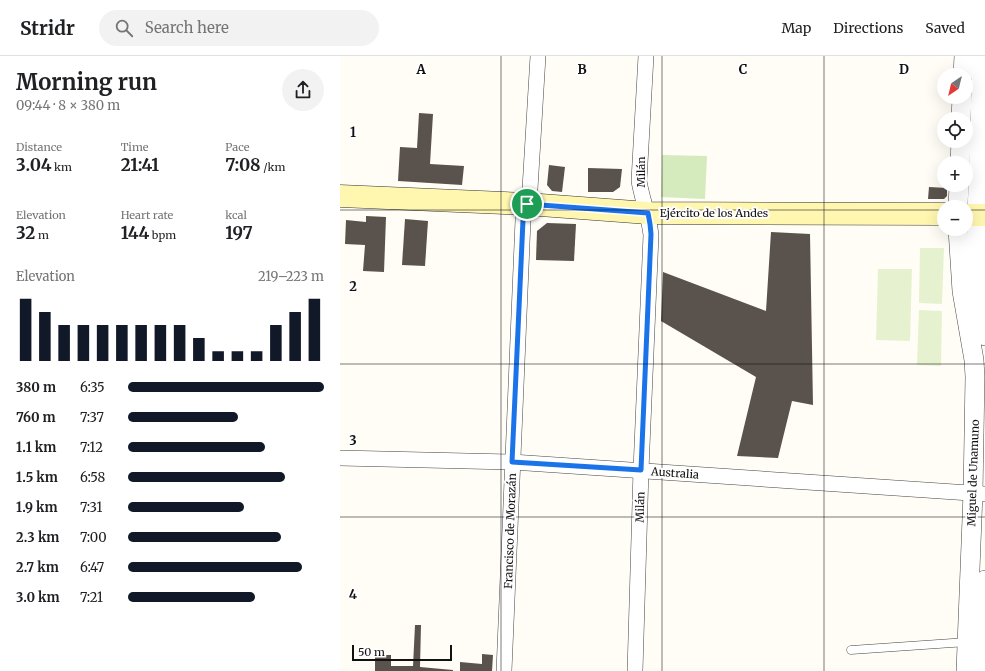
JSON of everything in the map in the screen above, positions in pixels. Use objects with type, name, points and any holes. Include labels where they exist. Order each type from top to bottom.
[{"type":"main road","name":"Ejército de los Andes","points":[[340,196],[527,204],[648,213],[937,214]]},
{"type":"street","name":"Francisco de Morazán","points":[[504,671],[523,220],[530,189],[538,56]]},
{"type":"street","name":"Milán","points":[[635,671],[641,470],[651,234],[648,213],[641,193],[640,181],[646,56]]},
{"type":"street","points":[[963,68],[964,56]]},
{"type":"street","points":[[973,200],[982,56]]},
{"type":"street","points":[[973,230],[976,279],[985,336]]},
{"type":"street","name":"Miguel de Unamuno","points":[[958,236],[962,291],[976,377],[979,493],[966,671]]},
{"type":"street","name":"Australia","points":[[340,458],[512,462],[979,493]]},
{"type":"street","points":[[981,671],[985,580]]},
{"type":"lane","points":[[851,650],[967,642]]},
{"type":"green space","points":[[662,155],[707,156],[705,199],[661,197]]},
{"type":"green space","points":[[920,248],[944,248],[942,304],[919,303]]},
{"type":"green space","points":[[878,269],[912,269],[910,341],[876,340]]},
{"type":"green space","points":[[919,310],[942,311],[941,366],[917,365]]},
{"type":"building","points":[[419,113],[433,114],[430,164],[464,166],[462,185],[398,181],[400,147],[417,148]]},
{"type":"building","points":[[549,165],[565,167],[562,192],[552,191],[547,185]]},
{"type":"building","points":[[588,168],[622,169],[620,187],[613,192],[588,192]]},
{"type":"building","points":[[929,187],[937,187],[937,192],[947,192],[947,196],[944,199],[928,199]]},
{"type":"building","points":[[366,216],[386,217],[384,272],[363,271],[365,245],[345,244],[346,220],[366,222]]},
{"type":"building","points":[[405,219],[428,221],[425,266],[402,265]]},
{"type":"building","points":[[547,223],[576,224],[574,261],[536,260],[537,231]]},
{"type":"building","points":[[771,232],[810,234],[813,405],[792,401],[778,458],[737,456],[756,377],[661,321],[663,272],[766,311]]},
{"type":"building","points":[[415,625],[421,625],[420,667],[453,671],[375,671],[375,655],[391,655],[391,666],[413,666]]},
{"type":"building","points":[[482,654],[493,655],[492,671],[460,671],[460,662],[482,664]]},
{"type":"route","points":[[527,204],[648,213],[651,234],[641,470],[512,462],[523,220],[527,204]]}]
